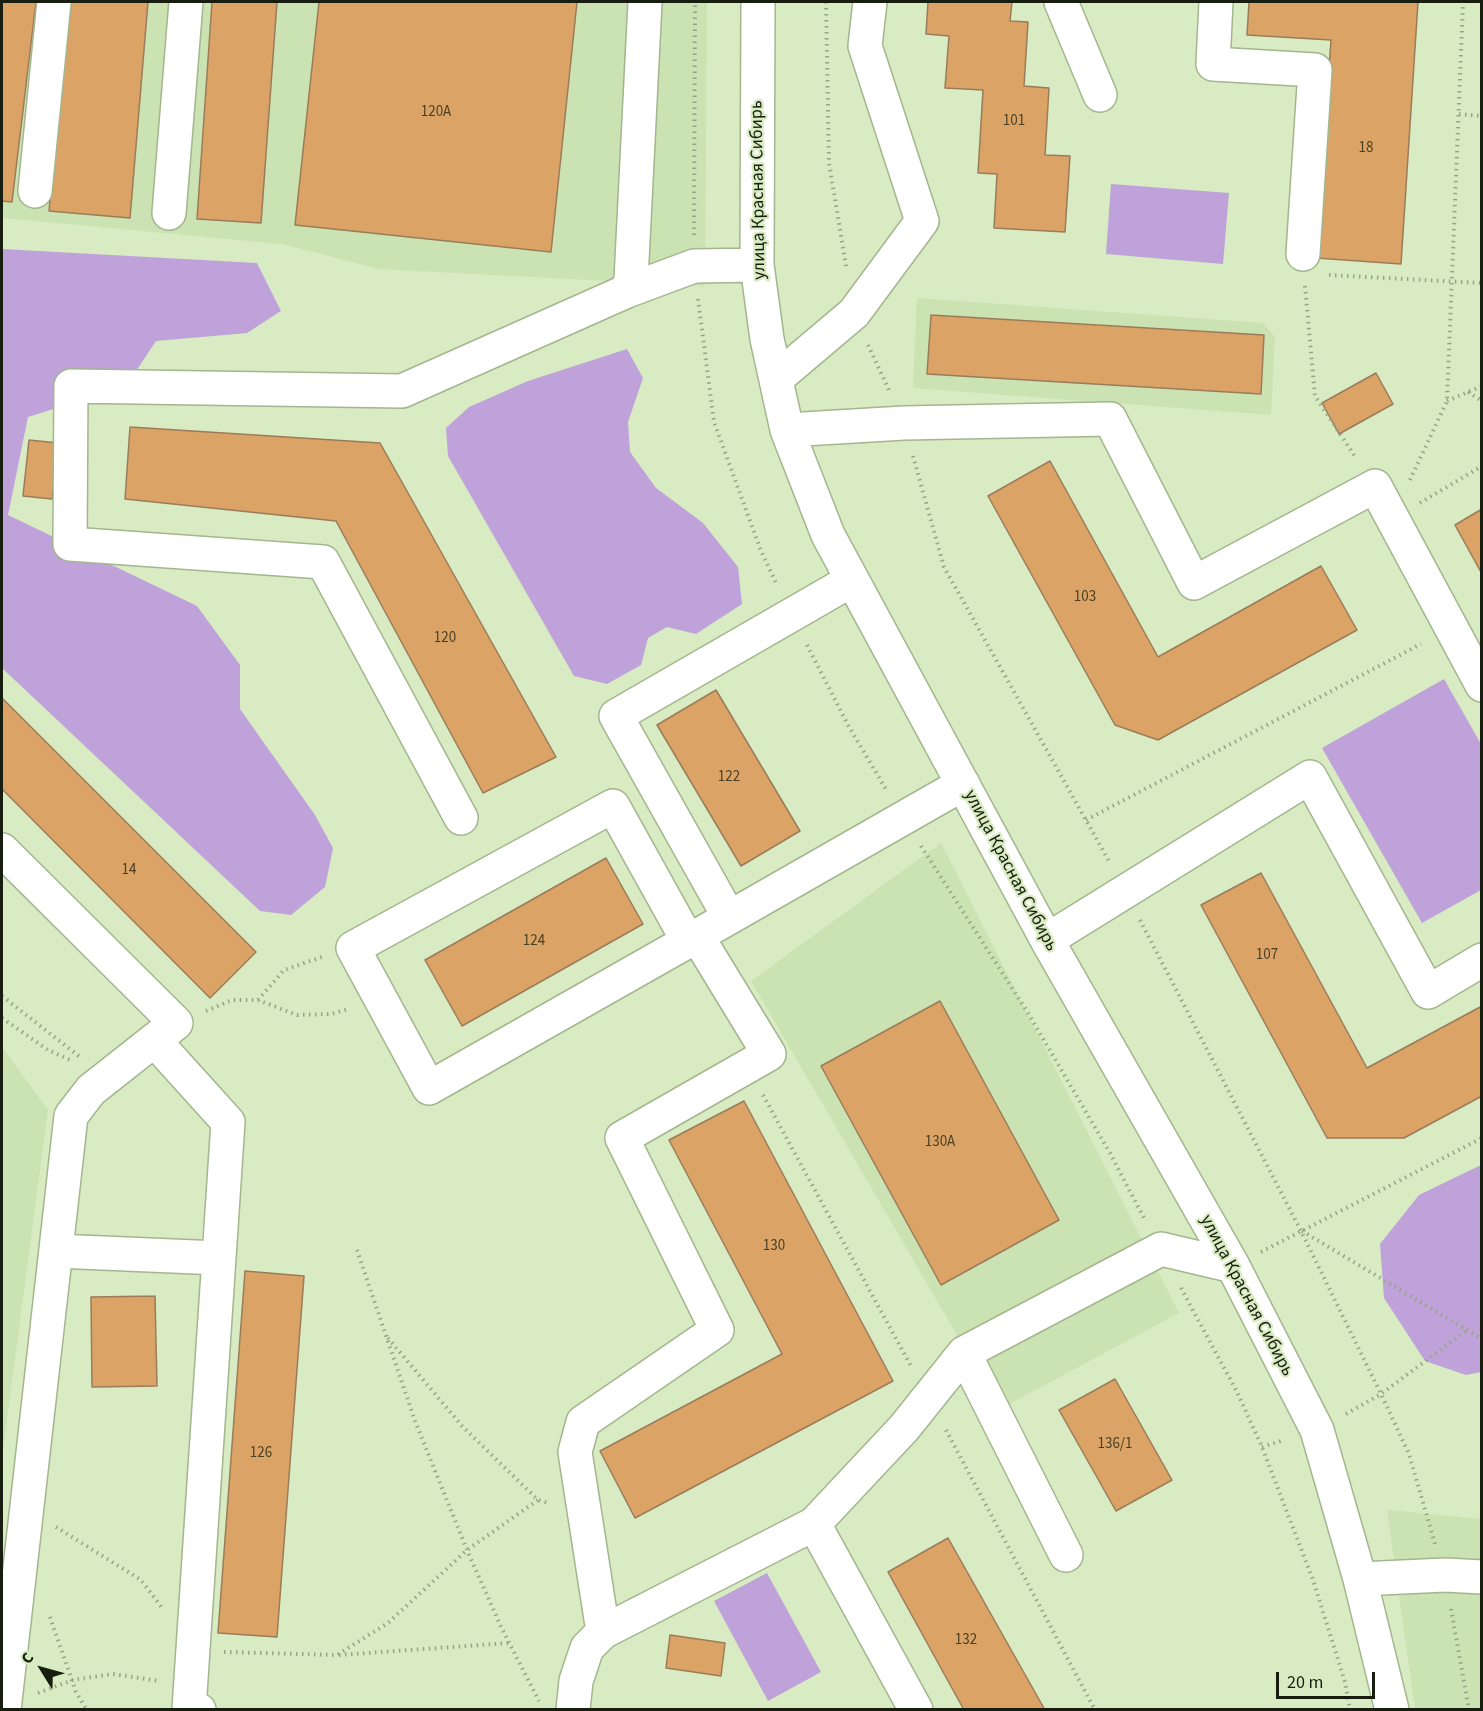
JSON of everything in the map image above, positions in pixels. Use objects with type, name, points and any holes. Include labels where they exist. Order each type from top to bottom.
[{"type":"street","points":[[35,191],[54,2]]},
{"type":"street","points":[[170,213],[186,2]]},
{"type":"street","points":[[627,291],[632,280],[645,2]]},
{"type":"street","name":"улица Красная Сибирь","points":[[758,2],[757,265],[767,339],[787,430],[828,534],[852,580],[1047,940],[1233,1266],[1317,1430],[1360,1579],[1392,1710]]},
{"type":"street","points":[[776,379],[854,313],[922,221],[865,46],[870,2]]},
{"type":"street","points":[[1061,2],[1100,95]]},
{"type":"street","points":[[1216,2],[1213,64],[1315,70],[1303,263]]},
{"type":"street","points":[[461,818],[323,562],[70,544],[71,386],[402,391],[627,291],[694,266],[757,265]]},
{"type":"street","points":[[787,430],[904,423],[1110,419],[1194,583],[1375,486],[1482,685]]},
{"type":"street","points":[[729,917],[616,716],[852,580]]},
{"type":"street","points":[[1047,940],[1310,777],[1428,992],[1482,960]]},
{"type":"street","points":[[603,1632],[575,1452],[583,1422],[717,1330],[622,1138],[769,1054],[692,938],[613,806],[353,948],[429,1088],[692,938],[963,784]]},
{"type":"street","points":[[2,850],[166,1032],[228,1122],[193,1651],[194,1697]]},
{"type":"street","points":[[5,1708],[71,1116],[91,1090],[166,1032]]},
{"type":"street","points":[[573,1710],[576,1681],[587,1648],[603,1632],[814,1524],[904,1428],[964,1353],[1161,1249],[1233,1266]]},
{"type":"street","points":[[56,1251],[219,1258]]},
{"type":"street","points":[[964,1353],[1066,1555]]},
{"type":"street","points":[[814,1524],[916,1710]]},
{"type":"street","points":[[1360,1579],[1444,1575],[1482,1577]]},
{"type":"path","points":[[695,2],[694,266],[714,422],[761,550],[791,615],[848,725],[903,818],[1028,1013],[1110,1153],[1237,1392],[1262,1447],[1313,1580],[1345,1682],[1350,1710]]},
{"type":"path","points":[[826,2],[829,163],[854,313],[904,423],[944,567],[1125,891],[1301,1231],[1409,1454],[1444,1575],[1469,1710]]},
{"type":"path","points":[[1392,519],[1447,401],[1463,2]]},
{"type":"path","points":[[1459,114],[1482,116]]},
{"type":"path","points":[[1375,486],[1315,396],[1303,263],[1482,283]]},
{"type":"path","points":[[1447,401],[1482,386]]},
{"type":"path","points":[[1468,392],[1482,401]]},
{"type":"path","points":[[1392,519],[1482,466]]},
{"type":"path","points":[[1086,820],[1451,628]]},
{"type":"path","points":[[258,1000],[284,970],[353,948]]},
{"type":"path","points":[[2,996],[107,1077]]},
{"type":"path","points":[[166,1032],[232,1000],[258,1000],[297,1015],[331,1014],[381,1000]]},
{"type":"path","points":[[2,1018],[48,1050],[107,1077]]},
{"type":"path","points":[[1233,1266],[1482,1138]]},
{"type":"path","points":[[1301,1231],[1482,1339]]},
{"type":"path","points":[[357,1250],[414,1421],[467,1550],[509,1643],[544,1710]]},
{"type":"path","points":[[1381,1394],[1467,1330]]},
{"type":"path","points":[[386,1336],[462,1426],[538,1500],[584,1513]]},
{"type":"path","points":[[337,1655],[388,1623],[467,1550],[538,1500]]},
{"type":"path","points":[[27,1508],[141,1580],[193,1651],[337,1655],[509,1643]]},
{"type":"path","points":[[46,1606],[73,1680],[87,1710]]},
{"type":"path","points":[[5,1708],[73,1680],[112,1674],[194,1697]]},
{"type":"shaded area","points":[[2,2],[707,2],[705,286],[379,269],[282,244],[2,218]]},
{"type":"shaded area","points":[[1111,184],[1229,193],[1223,264],[1106,254]]},
{"type":"shaded area","points":[[2,249],[257,263],[281,311],[247,333],[156,341],[126,386],[28,417],[8,515],[197,606],[240,665],[240,709],[315,815],[333,848],[325,887],[291,915],[260,911],[2,668]]},
{"type":"shaded area","points":[[917,298],[1263,323],[1275,337],[1271,415],[913,388]]},
{"type":"shaded area","points":[[627,349],[643,378],[628,422],[630,452],[656,488],[703,523],[738,567],[742,604],[696,634],[667,627],[648,638],[641,665],[607,684],[574,676],[448,456],[446,428],[469,407],[528,381]]},
{"type":"shaded area","points":[[1444,679],[1481,744],[1481,890],[1422,923],[1322,748]]},
{"type":"shaded area","points":[[941,843],[1179,1313],[1000,1409],[751,981]]},
{"type":"shaded area","points":[[2,1047],[48,1110],[2,1457]]},
{"type":"shaded area","points":[[1481,1165],[1481,1372],[1466,1375],[1425,1361],[1384,1298],[1380,1244],[1419,1195]]},
{"type":"shaded area","points":[[1387,1510],[1481,1519],[1481,1709],[1415,1709]]},
{"type":"shaded area","points":[[767,1573],[821,1672],[768,1701],[714,1601]]},
{"type":"building","points":[[2,2],[36,2],[12,202],[2,201]]},
{"type":"building","points":[[69,2],[148,2],[130,218],[49,211]]},
{"type":"building","points":[[212,2],[277,2],[261,223],[197,219]]},
{"type":"building","points":[[319,2],[577,2],[551,252],[295,225]]},
{"type":"building","points":[[928,2],[1012,2],[1010,21],[1028,22],[1024,86],[1049,88],[1045,155],[1070,156],[1065,232],[994,228],[997,174],[978,173],[983,90],[945,88],[949,36],[926,34]]},
{"type":"building","points":[[1249,2],[1418,2],[1401,264],[1316,258],[1331,40],[1247,35]]},
{"type":"building","points":[[931,315],[1264,335],[1261,394],[927,374]]},
{"type":"building","points":[[1376,373],[1393,404],[1339,434],[1322,403]]},
{"type":"building","points":[[130,427],[380,443],[556,757],[483,793],[336,521],[125,499]]},
{"type":"building","points":[[29,440],[58,443],[52,499],[23,496]]},
{"type":"building","points":[[1050,461],[1158,657],[1321,566],[1357,630],[1158,740],[1115,725],[988,496]]},
{"type":"building","points":[[1482,509],[1482,574],[1455,525]]},
{"type":"building","points":[[716,690],[800,831],[741,866],[657,725]]},
{"type":"building","points":[[2,698],[256,952],[210,998],[2,789]]},
{"type":"building","points":[[606,858],[643,924],[462,1026],[425,960]]},
{"type":"building","points":[[1261,873],[1367,1068],[1482,1006],[1482,1096],[1404,1138],[1327,1138],[1201,905]]},
{"type":"building","points":[[940,1001],[1059,1220],[941,1285],[821,1066]]},
{"type":"building","points":[[744,1101],[893,1381],[635,1518],[600,1451],[782,1354],[669,1140]]},
{"type":"building","points":[[245,1271],[304,1276],[277,1637],[218,1633]]},
{"type":"building","points":[[155,1296],[157,1386],[92,1387],[91,1297]]},
{"type":"building","points":[[1115,1379],[1172,1480],[1116,1511],[1059,1410]]},
{"type":"building","points":[[948,1538],[1045,1710],[964,1710],[888,1572]]},
{"type":"building","points":[[670,1635],[725,1643],[721,1676],[666,1668]]}]
